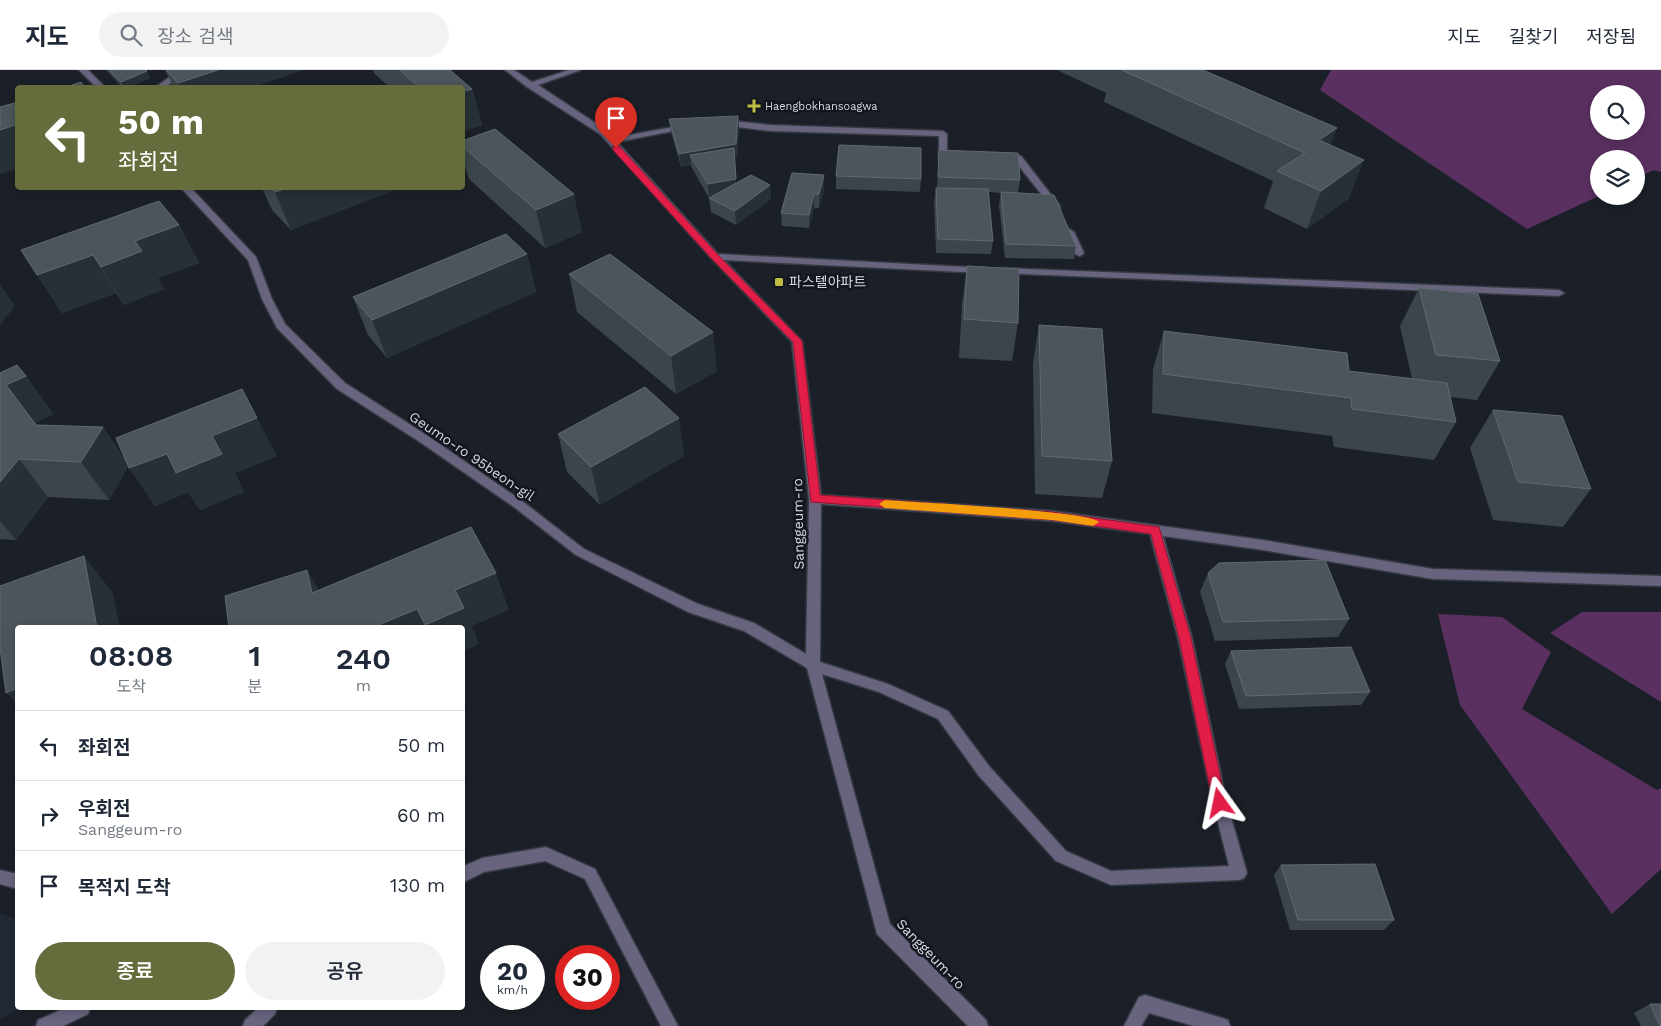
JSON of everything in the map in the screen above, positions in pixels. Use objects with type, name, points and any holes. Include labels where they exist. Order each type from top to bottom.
[{"type":"street","points":[[83,70],[99,85]]},
{"type":"street","points":[[162,85],[185,70]]},
{"type":"street","name":"Sanggeum-ro","points":[[509,70],[603,132],[715,257],[798,341],[815,499],[813,665],[884,928],[980,1026]]},
{"type":"street","points":[[530,85],[577,70]]},
{"type":"street","points":[[717,123],[770,128],[943,134],[943,160],[962,160]]},
{"type":"street","points":[[610,141],[699,124]]},
{"type":"street","points":[[990,159],[1018,158],[1055,203],[1080,252]]},
{"type":"street","name":"Geumo-ro 95beon-gil","points":[[188,190],[253,259],[267,299],[281,326],[341,386],[424,439],[518,504],[580,552],[693,608],[749,626],[813,665],[883,688],[943,715],[984,771],[1061,856],[1112,878],[1239,873],[1220,803],[1185,638],[1155,530]]},
{"type":"street","points":[[715,257],[1168,278],[1559,292]]},
{"type":"street","points":[[815,499],[1052,516],[1263,545],[1434,574],[1661,581]]},
{"type":"street","points":[[465,874],[482,865],[546,854],[590,874],[670,1026]]},
{"type":"street","points":[[0,877],[15,881]]},
{"type":"street","points":[[1132,1026],[1145,1003],[1215,1022],[1222,1026]]},
{"type":"street","points":[[44,1026],[78,1010]]},
{"type":"street","points":[[251,1026],[267,1010]]},
{"type":"shaded area","points":[[1331,70],[1661,70],[1661,172],[1654,170],[1645,174],[1645,150],[1590,150],[1590,200],[1527,229],[1320,90]]},
{"type":"shaded area","points":[[1582,612],[1661,612],[1661,702],[1550,633]]},
{"type":"shaded area","points":[[1438,614],[1502,617],[1551,652],[1522,709],[1657,790],[1661,788],[1661,869],[1612,914],[1460,705]]},
{"type":"shaded area","points":[[0,913],[15,918],[15,1010],[18,1010],[0,1019]]},
{"type":"building","points":[[109,70],[146,70],[147,71],[121,82]]},
{"type":"building","points":[[166,70],[218,70],[178,83]]},
{"type":"building","points":[[400,70],[450,70],[472,89],[465,91],[465,85],[417,85]]},
{"type":"building","points":[[1122,70],[1203,70],[1337,128],[1319,140],[1364,160],[1321,191],[1277,171],[1305,153]]},
{"type":"building","points":[[81,82],[83,85],[72,85]]},
{"type":"building","points":[[15,103],[15,125],[0,130],[0,107]]},
{"type":"building","points":[[738,116],[736,144],[679,154],[669,119]]},
{"type":"building","points":[[495,129],[574,194],[536,210],[465,149],[465,140]]},
{"type":"building","points":[[839,145],[921,148],[921,179],[836,176]]},
{"type":"building","points":[[734,148],[736,179],[708,184],[690,155]]},
{"type":"building","points":[[939,150],[1018,153],[1020,180],[938,177]]},
{"type":"building","points":[[792,173],[824,175],[819,194],[814,194],[809,215],[781,213]]},
{"type":"building","points":[[751,175],[770,185],[735,211],[709,198]]},
{"type":"building","points":[[936,188],[988,189],[993,241],[938,239]]},
{"type":"building","points":[[1001,192],[1054,195],[1076,246],[1006,244]]},
{"type":"building","points":[[159,201],[179,225],[135,241],[142,251],[101,267],[93,255],[37,275],[21,250]]},
{"type":"building","points":[[506,234],[527,254],[372,320],[353,297]]},
{"type":"building","points":[[610,254],[713,332],[671,356],[569,274]]},
{"type":"building","points":[[967,266],[1019,269],[1018,323],[964,319]]},
{"type":"building","points":[[1419,288],[1478,294],[1500,361],[1436,355]]},
{"type":"building","points":[[1039,325],[1102,329],[1112,461],[1042,456]]},
{"type":"building","points":[[1164,331],[1347,353],[1349,371],[1447,383],[1456,422],[1352,409],[1351,398],[1163,374]]},
{"type":"building","points":[[17,365],[26,376],[6,385],[36,425],[103,427],[81,462],[19,459],[0,482],[0,373]]},
{"type":"building","points":[[645,387],[679,418],[591,467],[558,434]]},
{"type":"building","points":[[242,389],[257,418],[212,436],[222,454],[176,473],[167,454],[129,468],[116,438]]},
{"type":"building","points":[[1493,410],[1562,416],[1591,489],[1518,482]]},
{"type":"building","points":[[471,527],[496,573],[455,590],[464,608],[425,625],[417,609],[378,625],[229,625],[225,596],[307,570],[312,593]]},
{"type":"building","points":[[84,556],[96,625],[15,625],[15,689],[6,693],[0,648],[0,586]]},
{"type":"building","points":[[1325,560],[1349,619],[1223,622],[1208,573],[1219,563]]},
{"type":"building","points":[[1351,647],[1370,692],[1246,696],[1231,651]]},
{"type":"building","points":[[1375,864],[1394,920],[1298,920],[1281,865]]},
{"type":"building","points":[[1650,1004],[1661,1004],[1661,1026],[1660,1026]]},
{"type":"slow traffic","points":[[885,504],[1052,516],[1093,522]]},
{"type":"place","name":"Haengbokhansoagwa","points":[[754,106]]},
{"type":"place","name":"파스텔아파트","points":[[779,282]]},
{"type":"route","points":[[616,148],[715,257],[798,341],[815,499],[1052,516],[1155,530],[1185,638],[1220,803]]}]
